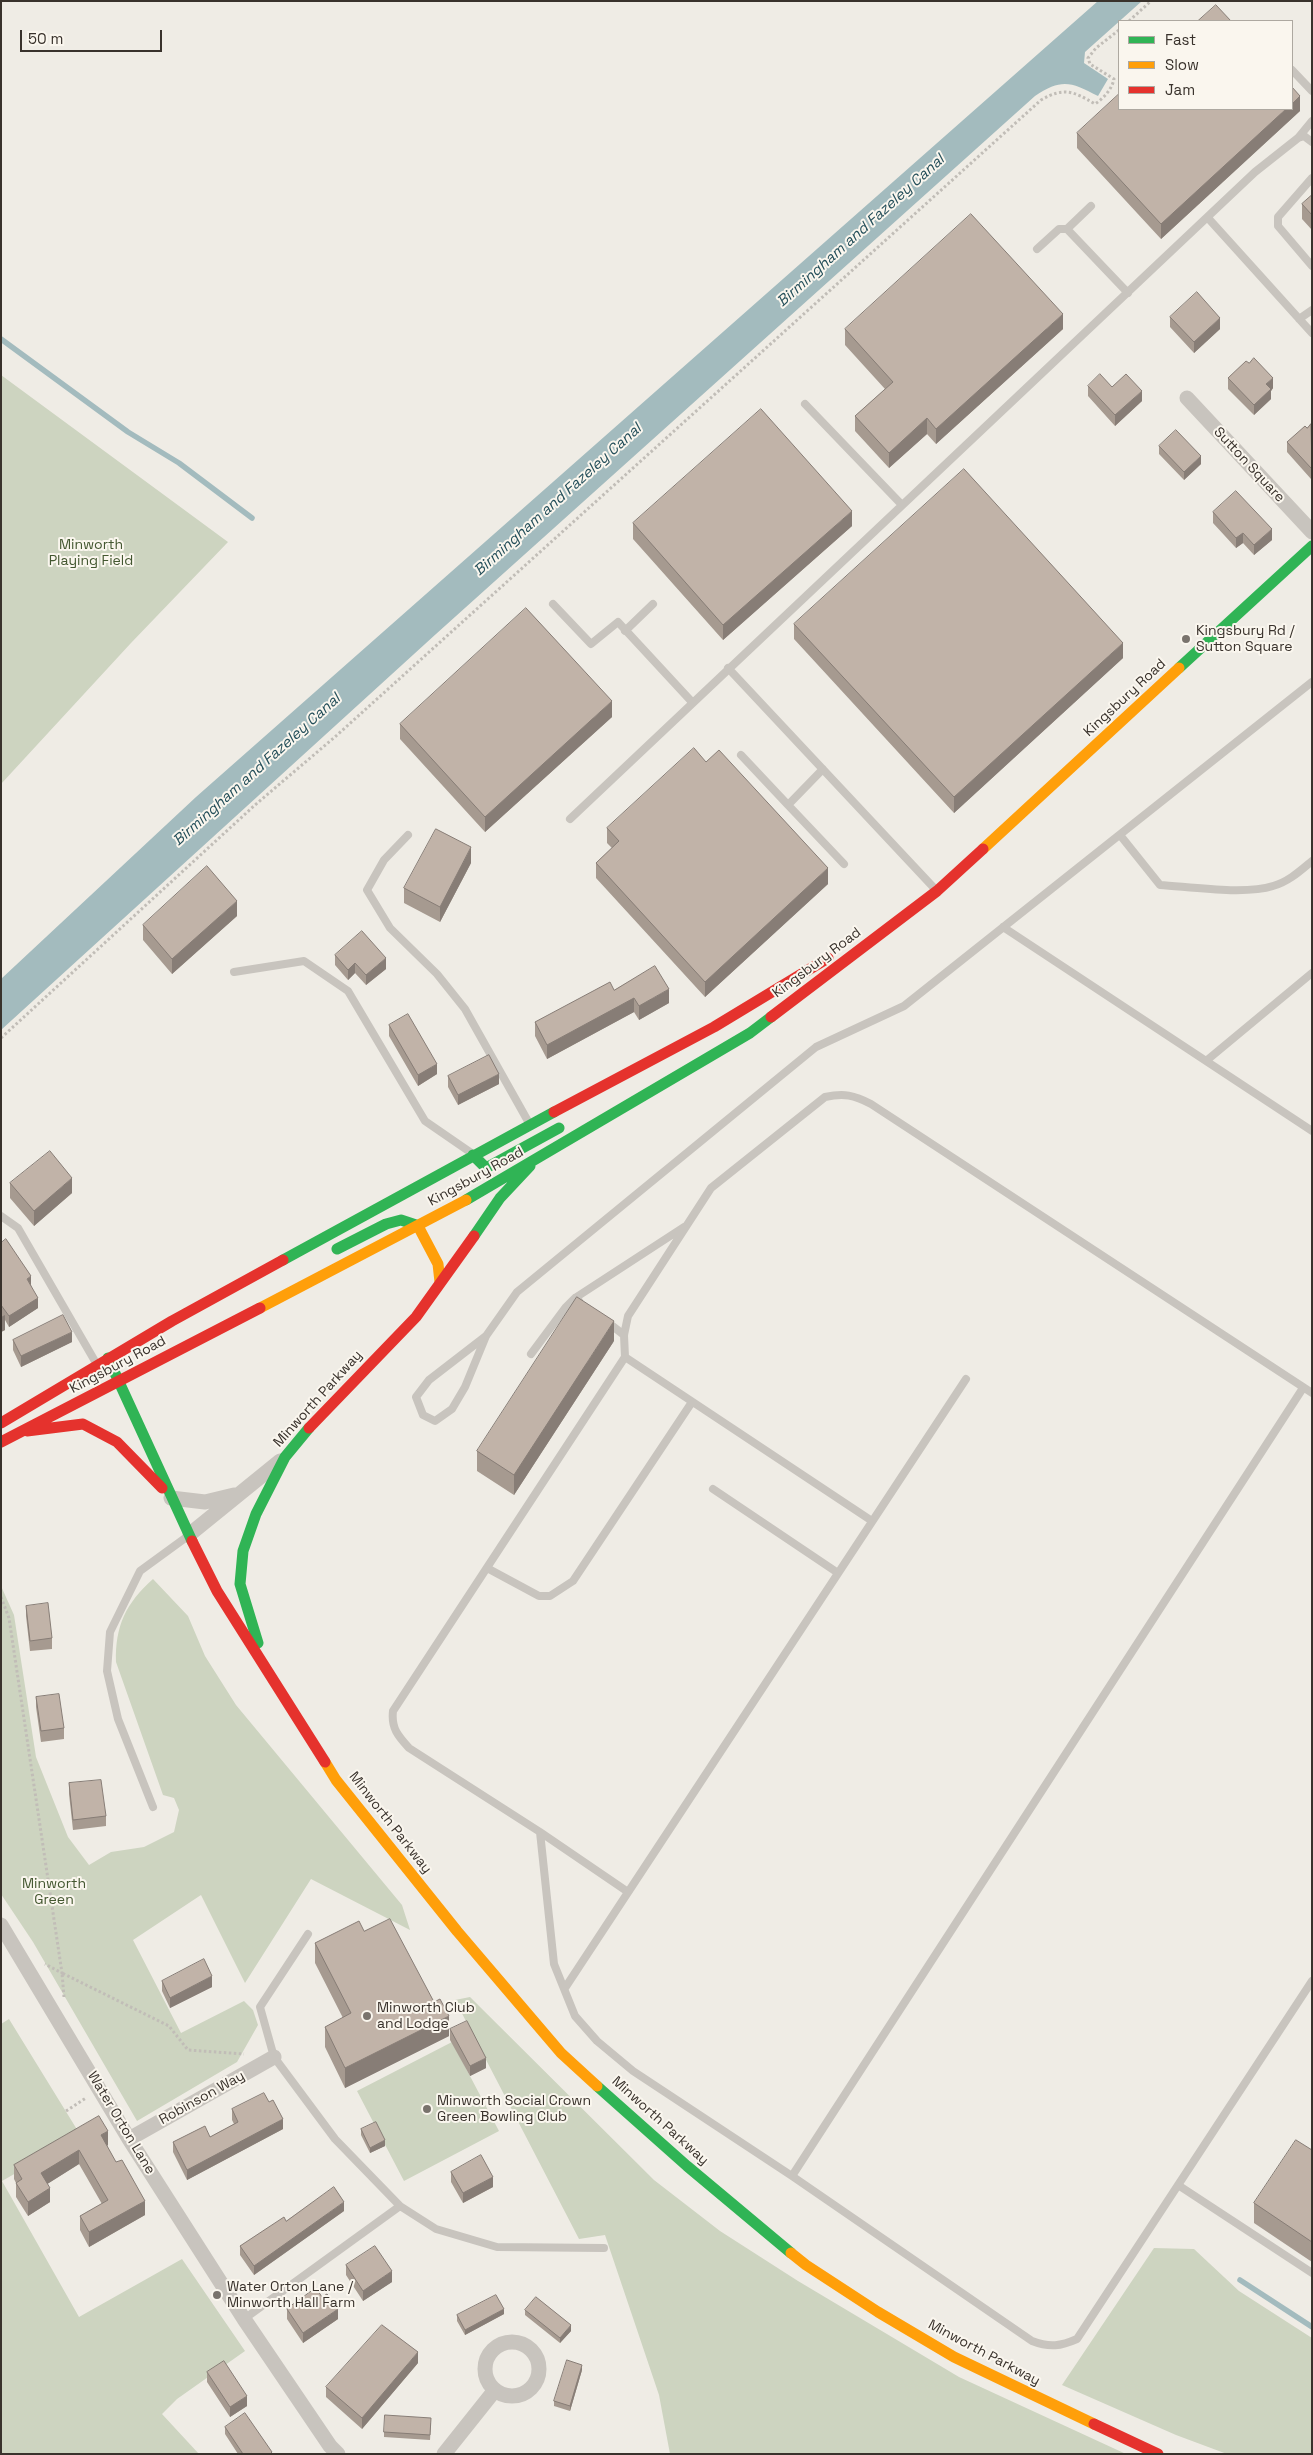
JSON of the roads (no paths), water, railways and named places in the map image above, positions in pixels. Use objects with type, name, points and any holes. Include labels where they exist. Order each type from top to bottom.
[{"type":"main road","name":"Kingsbury Road","points":[[1,1442],[418,1226],[534,1161],[750,1033],[937,892],[1312,546]]},
{"type":"main road","name":"Kingsbury Road","points":[[1,1422],[97,1364],[207,1302],[473,1155],[714,1026],[937,892]]},
{"type":"main road","points":[[645,1081],[670,1067],[750,1033]]},
{"type":"main road","points":[[467,1173],[473,1155],[486,1168],[569,1122]]},
{"type":"main road","name":"Minworth Parkway","points":[[266,1667],[240,1584],[243,1551],[256,1514],[285,1457],[322,1414],[416,1317],[440,1282],[451,1271],[500,1198],[534,1161]]},
{"type":"main road","points":[[456,1205],[461,1191]]},
{"type":"main road","points":[[325,1256],[386,1224],[401,1220],[418,1226],[438,1264],[440,1282]]},
{"type":"main road","points":[[207,1302],[255,1290]]},
{"type":"main road","name":"Minworth Parkway","points":[[108,1358],[171,1498],[217,1591],[336,1780],[457,1931],[561,2052],[687,2166],[806,2265],[878,2312],[954,2357],[1158,2454]]},
{"type":"main road","name":"Minworth Parkway","points":[[25,1431],[83,1424],[117,1442],[171,1498]]},
{"type":"street","name":"Sutton Square","points":[[1187,398],[1312,532]]},
{"type":"street","points":[[190,1534],[285,1457]]},
{"type":"street","points":[[171,1498],[205,1502],[240,1494]]},
{"type":"street","name":"Water Orton Lane","points":[[1,1925],[129,2139],[244,2319],[330,2446],[338,2454]]},
{"type":"street","name":"Robinson Way","points":[[129,2139],[274,2057]]},
{"type":"street","points":[[444,2454],[494,2390]]},
{"type":"lane","points":[[1293,71],[1312,91]]},
{"type":"lane","points":[[570,819],[1255,172],[1298,138],[1312,121]]},
{"type":"lane","points":[[1298,138],[1304,136],[1312,142]]},
{"type":"lane","points":[[1312,178],[1278,217],[1278,226],[1312,266]]},
{"type":"lane","points":[[1037,249],[1059,229],[1067,229],[1091,206]]},
{"type":"lane","points":[[1208,218],[1312,333]]},
{"type":"lane","points":[[1067,229],[1128,293]]},
{"type":"lane","points":[[1299,319],[1312,310]]},
{"type":"lane","points":[[805,404],[902,505]]},
{"type":"lane","points":[[553,604],[590,644],[618,622],[692,702]]},
{"type":"lane","points":[[625,631],[653,604]]},
{"type":"lane","points":[[728,668],[937,892]]},
{"type":"lane","points":[[486,1336],[429,1380],[416,1397],[423,1415],[435,1421],[452,1409],[465,1387],[486,1336],[517,1292],[816,1047],[904,1006],[1312,682]]},
{"type":"lane","points":[[741,755],[844,864]]},
{"type":"lane","points":[[788,805],[823,769]]},
{"type":"lane","points":[[408,835],[384,860],[367,890],[390,928],[437,974],[465,1009],[530,1125]]},
{"type":"lane","points":[[1120,835],[1160,885],[1241,890],[1272,887],[1292,878],[1312,861]]},
{"type":"lane","points":[[1003,927],[1312,1131]]},
{"type":"lane","points":[[234,972],[304,961],[348,991],[425,1121],[473,1155]]},
{"type":"lane","points":[[1206,1061],[1312,973]]},
{"type":"lane","points":[[628,1892],[540,1832],[409,1748],[397,1735],[392,1722],[393,1711],[625,1357],[624,1335],[628,1316],[711,1188],[825,1097],[840,1094],[854,1095],[879,1109],[1312,1393]]},
{"type":"lane","points":[[1,1216],[18,1228],[97,1364]]},
{"type":"lane","points":[[532,1354],[575,1298],[687,1225]]},
{"type":"lane","points":[[575,1298],[586,1306]]},
{"type":"lane","points":[[598,1314],[624,1335]]},
{"type":"lane","points":[[625,1357],[872,1521]]},
{"type":"lane","points":[[565,1988],[966,1379]]},
{"type":"lane","points":[[792,2176],[1303,1388]]},
{"type":"lane","points":[[487,1568],[539,1596],[550,1596],[573,1581],[692,1402]]},
{"type":"lane","points":[[713,1489],[838,1573]]},
{"type":"lane","points":[[153,1807],[118,1719],[107,1671],[110,1632],[140,1571],[190,1534]]},
{"type":"lane","points":[[540,1832],[554,1964],[575,2016],[597,2041],[633,2071],[792,2176],[1032,2341],[1052,2347],[1077,2339],[1312,1981]]},
{"type":"lane","points":[[308,1934],[260,2007],[274,2057],[335,2139],[400,2206],[436,2228],[497,2247],[604,2248]]},
{"type":"lane","points":[[1178,2185],[1312,2272]]},
{"type":"lane","points":[[244,2319],[400,2206]]},
{"type":"water","name":"Birmingham and Fazeley Canal","points":[[1098,1],[1142,1],[1121,20],[1118,20],[1118,22],[1085,52],[1084,63],[1108,79],[1098,96],[1073,85],[1060,84],[1052,86],[1035,96],[436,634],[1,1030],[1,979],[196,797]]},
{"type":"waterway","points":[[1,339],[128,432],[179,463],[252,518]]},
{"type":"waterway","points":[[1240,2280],[1312,2327]]},
{"type":"place","name":"Kingsbury Rd / Sutton Square","points":[[1186,639]]},
{"type":"place","name":"Minworth Club and Lodge","points":[[367,2016]]},
{"type":"place","name":"Minworth Social Crown Green Bowling Club","points":[[427,2109]]},
{"type":"place","name":"Water Orton Lane / Minworth Hall Farm","points":[[217,2295]]},
{"type":"park label","name":"Minworth Playing Field","points":[[91,554]]},
{"type":"park label","name":"Minworth Green","points":[[54,1892]]}]
